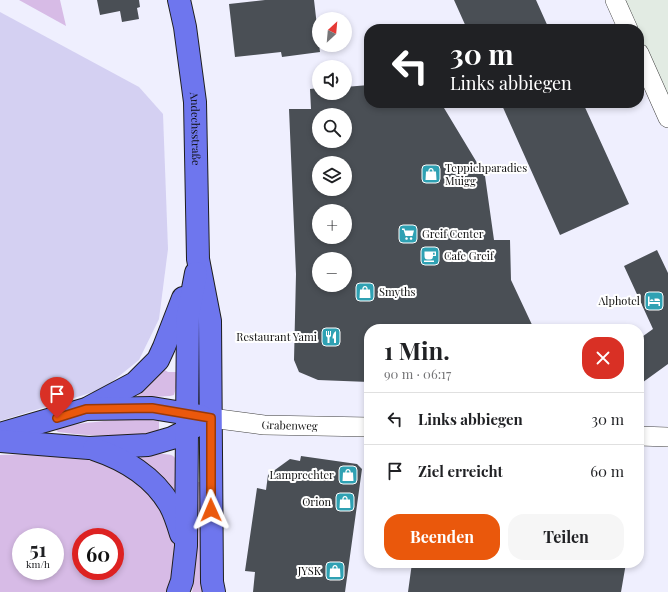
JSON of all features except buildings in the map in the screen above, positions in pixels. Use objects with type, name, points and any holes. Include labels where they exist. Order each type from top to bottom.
[{"type":"main road","name":"Andechsstraße","points":[[179,0],[185,27],[195,102],[198,259],[210,321],[211,418]]},
{"type":"main road","name":"Andechsstraße","points":[[178,592],[182,582],[186,546],[188,315],[198,259]]},
{"type":"main road","points":[[0,434],[86,409],[135,383],[158,360],[198,259]]},
{"type":"main road","name":"Andechsstraße","points":[[188,388],[195,405],[200,411],[211,418]]},
{"type":"main road","points":[[86,409],[152,408],[187,423]]},
{"type":"main road","points":[[0,441],[89,448],[150,445],[172,438],[187,423],[211,418],[212,582],[214,592]]},
{"type":"main road","points":[[89,448],[105,453],[140,471],[158,488],[173,510],[186,546]]},
{"type":"street","points":[[615,0],[626,24]]},
{"type":"street","points":[[644,64],[668,118]]},
{"type":"street","name":"Grabenweg","points":[[211,418],[264,424],[364,427]]},
{"type":"street","points":[[644,436],[668,437]]},
{"type":"shaded area","points":[[19,0],[60,0],[66,26]]},
{"type":"shaded area","points":[[614,0],[668,0],[668,105],[644,59],[644,24],[626,24]]},
{"type":"shaded area","points":[[0,12],[139,87],[163,114],[168,249],[159,319],[139,360],[103,389],[0,421]]},
{"type":"shaded area","points":[[163,369],[168,372],[176,372],[176,388],[174,395],[138,398],[137,397],[142,390],[157,377]]},
{"type":"shaded area","points":[[135,418],[159,421],[159,432],[109,436],[58,432],[56,430],[69,425]]},
{"type":"shaded area","points":[[36,454],[84,459],[101,463],[142,483],[167,515],[177,548],[171,592],[0,592],[0,455]]},
{"type":"shaded area","points":[[142,454],[167,454],[174,457],[177,462],[175,492],[139,463]]},
{"type":"shaded area","points":[[195,482],[201,482],[203,592],[192,592],[195,575]]},
{"type":"place","name":"Teppichparadies Muigg","points":[[431,174]]},
{"type":"place","name":"Greif Center","points":[[408,234]]},
{"type":"place","name":"Cafe Greif","points":[[430,256]]},
{"type":"place","name":"Smyths","points":[[365,292]]},
{"type":"place","name":"Alphotel","points":[[654,301]]},
{"type":"place","name":"Restaurant Yami","points":[[331,337]]},
{"type":"place","name":"Lamprechter","points":[[348,475]]},
{"type":"place","name":"Orion","points":[[345,502]]},
{"type":"place","name":"JYSK","points":[[335,571]]},
{"type":"route","points":[[57,418],[86,409],[152,408],[211,418],[211,510]]}]
